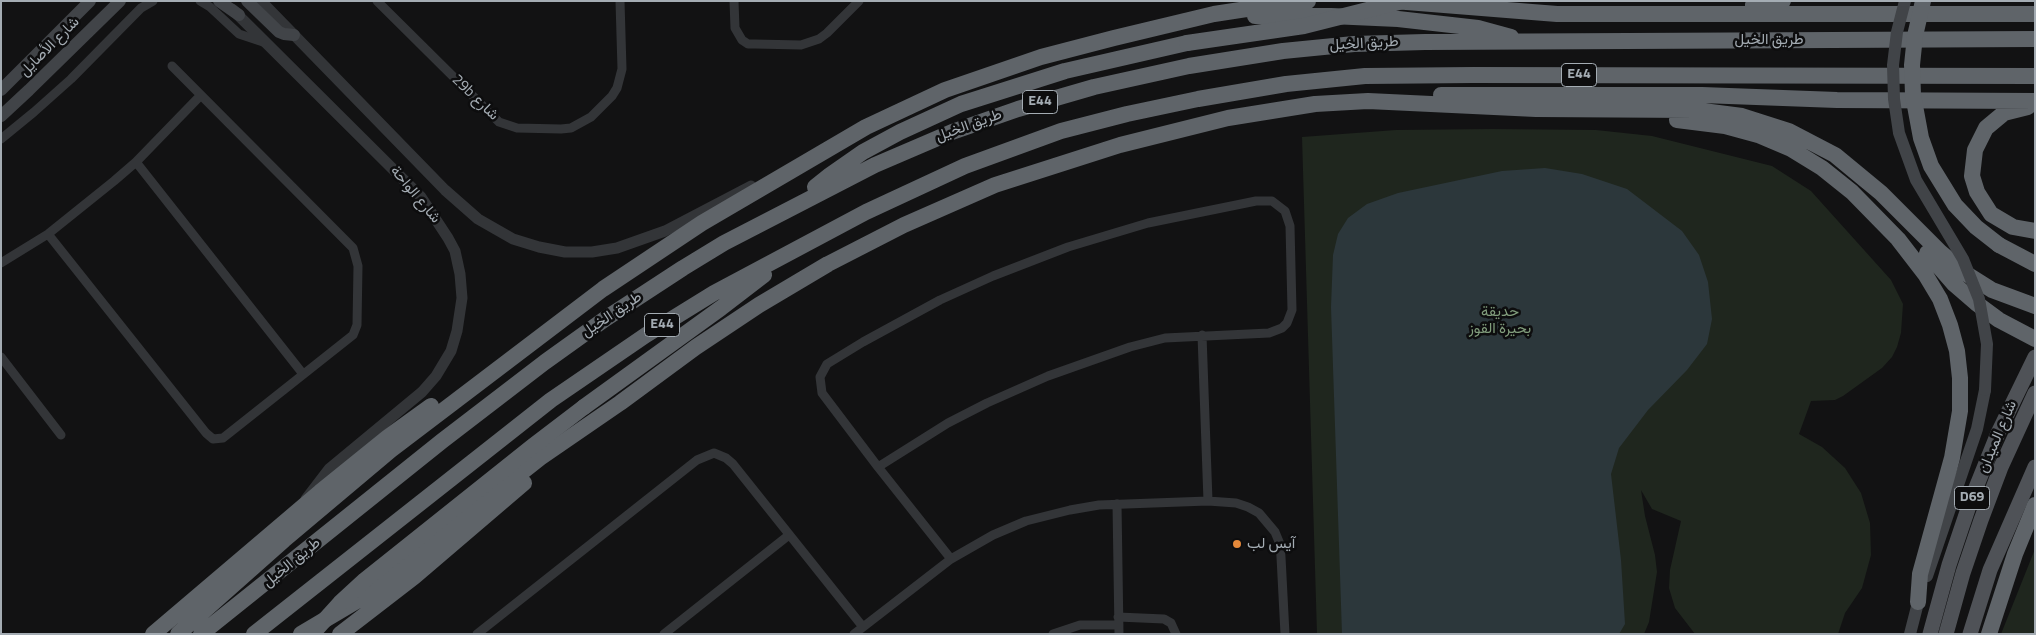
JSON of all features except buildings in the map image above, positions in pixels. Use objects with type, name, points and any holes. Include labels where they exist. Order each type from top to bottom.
[{"type":"highway","points":[[178,634],[355,480],[502,365],[636,266],[702,223],[891,114],[966,81],[1080,46],[1214,14],[1308,1]]},
{"type":"highway","points":[[1394,1],[1557,14],[2035,14]]},
{"type":"highway","points":[[800,203],[814,188],[846,163],[940,112],[983,96],[1065,71],[1187,43],[1304,26],[1403,1]]},
{"type":"highway","points":[[1505,11],[1617,6],[1752,6],[1783,1]]},
{"type":"highway","points":[[1922,1],[1917,22],[1912,65],[1913,95],[1917,124],[1938,180],[1955,205],[1976,227],[1999,245],[2035,264]]},
{"type":"highway","points":[[1917,22],[1929,1]]},
{"type":"highway","points":[[2012,1],[2035,8]]},
{"type":"highway","points":[[1214,14],[1331,16],[1398,20],[1487,30],[1522,42]]},
{"type":"highway","name":"طريق الخيل","points":[[201,634],[442,441],[575,340],[704,255],[875,165],[952,132],[1043,101],[1126,79],[1218,60],[1318,47],[1390,42],[2035,39]]},
{"type":"highway","name":"E44","points":[[254,634],[582,378],[680,314],[790,251],[933,180],[1029,142],[1094,122],[1136,112],[1286,84],[1338,78],[1392,75],[2035,76]]},
{"type":"highway","points":[[1394,102],[1442,95],[1702,95],[1837,100],[2035,101]]},
{"type":"highway","points":[[300,634],[354,604],[376,589],[524,470],[696,347],[779,292],[870,242],[964,198],[1077,158],[1195,125],[1261,112],[1315,104],[1394,102],[1495,108],[1711,111],[1758,120],[1789,130],[1835,155],[1862,177],[1958,268],[1992,290],[2035,306]]},
{"type":"highway","points":[[2035,106],[2012,110],[1991,122],[1978,142],[1972,167],[1977,192],[1991,214],[2013,228],[2035,232]]},
{"type":"highway","points":[[1624,110],[1650,118],[1701,122],[1742,130],[1774,141],[1798,153],[1836,178],[1868,207],[1912,256],[1933,286],[1946,312],[1957,351],[1960,378],[1960,411],[1952,458],[1920,574],[1918,602]]},
{"type":"highway","points":[[1862,177],[1964,293],[2000,320],[2035,339]]},
{"type":"highway","points":[[312,634],[340,603],[365,580],[584,407],[739,295],[790,251]]},
{"type":"highway","points":[[153,634],[300,509],[412,419],[465,384],[502,365]]},
{"type":"highway","points":[[346,630],[495,509],[535,474],[580,430]]},
{"type":"highway","points":[[1989,634],[2015,554],[2035,505]]},
{"type":"highway","points":[[1998,605],[2035,530]]},
{"type":"main road","name":"شارع الأصايل","points":[[1,90],[90,1]]},
{"type":"main road","name":"شارع الأصايل","points":[[1,116],[120,1]]},
{"type":"main road","points":[[219,1],[239,15]]},
{"type":"main road","points":[[247,1],[279,32],[294,35]]},
{"type":"main road","points":[[1905,1],[1897,32],[1893,66],[1897,125],[1916,180],[1963,260],[1979,299],[1987,344],[1985,390],[1977,430],[1918,602],[1910,634]]},
{"type":"main road","name":"شارع الميدان","points":[[1930,634],[1949,565],[1971,500],[1998,433],[2032,362]]},
{"type":"main road","name":"شارع الميدان","points":[[1946,634],[1960,582],[1981,520],[2001,468],[2035,393]]},
{"type":"main road","points":[[1970,634],[1990,570],[2035,467]]},
{"type":"street","points":[[1,139],[64,84],[141,8],[153,1]]},
{"type":"street","points":[[200,1],[210,7],[239,34],[267,44]]},
{"type":"street","name":"شارع الواحة","points":[[225,1],[421,197],[440,224],[455,251],[462,286],[461,309],[457,331],[450,351],[436,376],[422,392],[329,469],[313,488],[300,509]]},
{"type":"street","name":"شارع الواحة","points":[[261,1],[469,213],[501,233],[539,247],[566,252],[592,252],[629,244],[664,231],[750,186],[792,170]]},
{"type":"street","name":"29b شارع","points":[[377,1],[499,122],[517,128],[561,129],[571,128],[591,117],[612,96],[617,88],[622,69],[620,1]]},
{"type":"street","points":[[734,1],[737,34],[742,40],[755,44],[801,44],[819,39],[859,1]]},
{"type":"street","points":[[48,234],[209,437],[213,439],[223,438],[349,339],[355,330],[358,266],[356,253],[349,242],[172,66]]},
{"type":"street","points":[[1,263],[48,234],[136,162],[201,95]]},
{"type":"street","points":[[136,162],[303,374]]},
{"type":"street","points":[[878,467],[968,413],[1048,376],[1148,342],[1202,335],[1269,333],[1276,331],[1287,323],[1292,310],[1290,226],[1289,218],[1280,205],[1264,199],[1176,216],[1121,230],[1068,247],[994,276],[940,300],[834,360],[822,370],[820,385],[822,393],[878,467],[951,558]]},
{"type":"street","points":[[1202,335],[1208,501]]},
{"type":"street","points":[[1,357],[62,434]]},
{"type":"street","points":[[477,634],[697,460],[714,453],[730,461],[862,627]]},
{"type":"street","points":[[854,634],[951,558],[993,535],[1026,521],[1070,510],[1117,504],[1208,501],[1248,506],[1264,517],[1275,532],[1280,544],[1282,557],[1285,634]]},
{"type":"street","points":[[1117,504],[1118,625]]},
{"type":"street","points":[[664,634],[789,534]]},
{"type":"street","points":[[1053,634],[1080,625],[1118,625],[1164,619],[1171,623],[1176,634]]},
{"type":"green space","name":"حديقة بحيرة القوز","points":[[1396,130],[1596,130],[1652,136],[1772,166],[1811,191],[1891,280],[1903,304],[1901,333],[1892,357],[1882,368],[1843,396],[1835,400],[1811,401],[1799,434],[1822,447],[1845,468],[1861,493],[1870,523],[1871,555],[1862,588],[1845,613],[1838,634],[1695,634],[1675,608],[1669,588],[1670,570],[1681,521],[1652,509],[1641,490],[1657,572],[1649,622],[1644,634],[1317,634],[1302,137]]},
{"type":"green space","points":[[2035,549],[2035,634],[2001,634]]},
{"type":"shaded area","name":"حديقة بحيرة القوز","points":[[1545,168],[1582,174],[1627,189],[1682,231],[1699,255],[1708,282],[1712,319],[1707,344],[1687,370],[1648,410],[1619,448],[1611,474],[1621,560],[1625,624],[1619,634],[1342,634],[1331,307],[1333,255],[1338,234],[1348,218],[1367,204],[1398,193],[1502,171]]},
{"type":"place","name":"آيس لب","points":[[1237,544]]}]
